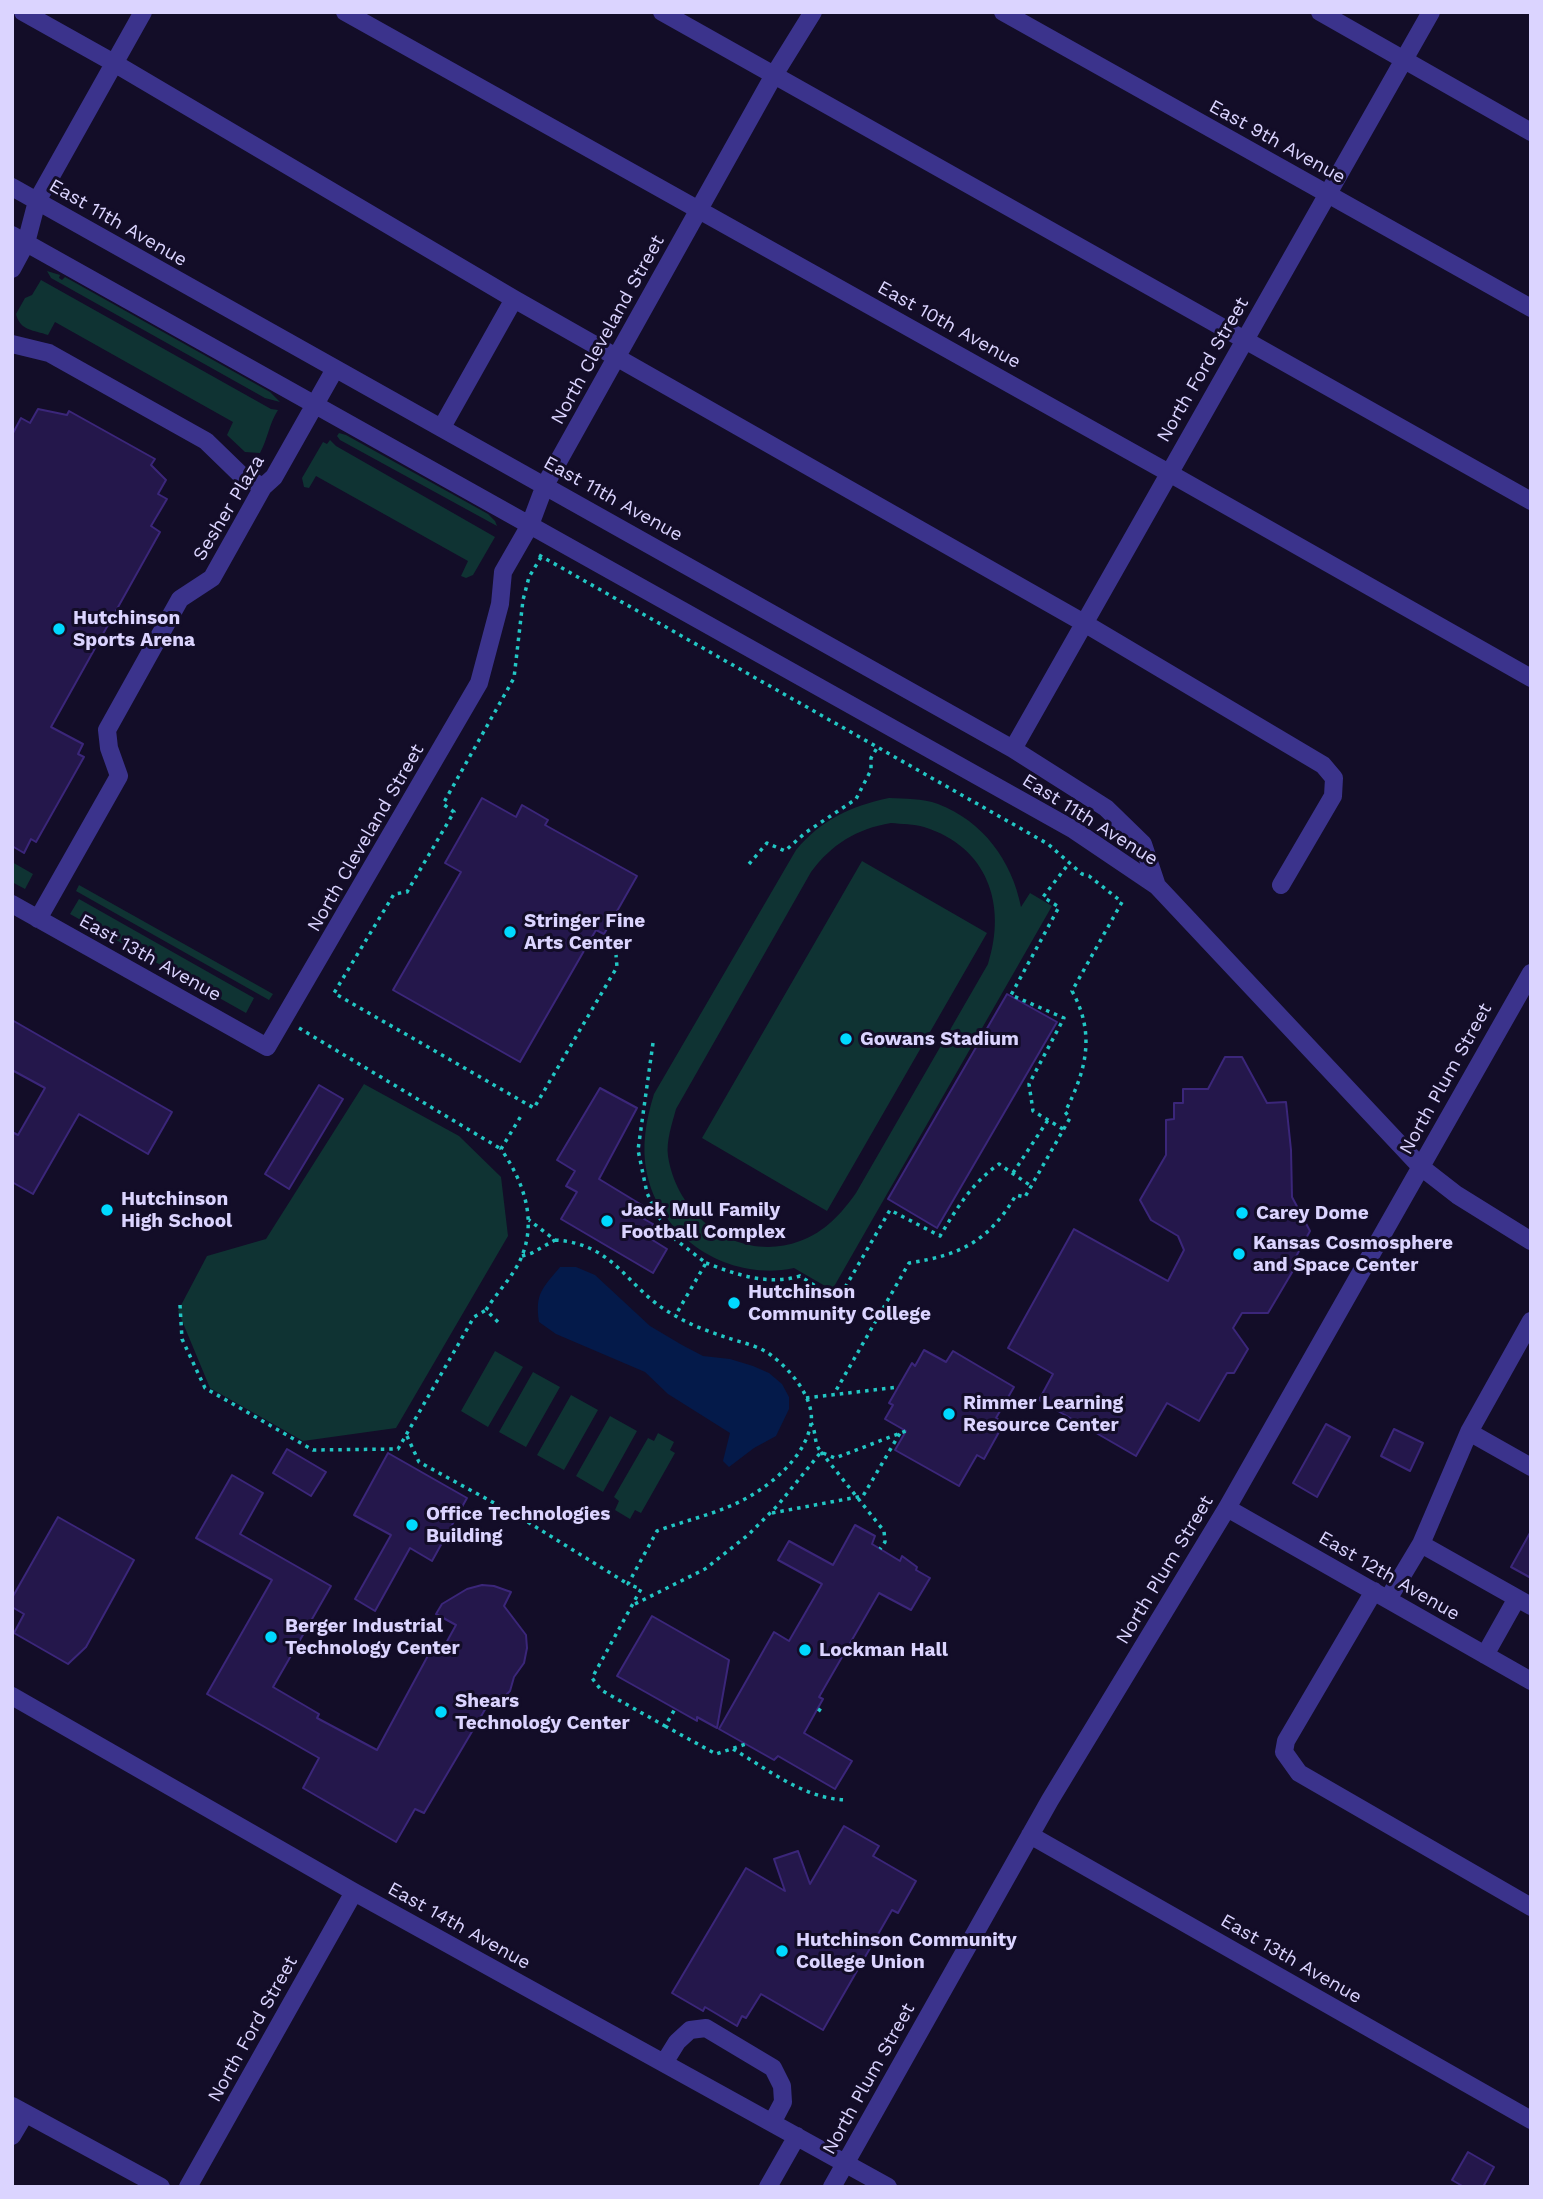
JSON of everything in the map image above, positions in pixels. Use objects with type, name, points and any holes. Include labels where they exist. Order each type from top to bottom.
[{"type":"street","points":[[23,12],[616,358],[1084,623],[1323,765],[1334,778],[1333,796],[1281,885]]},
{"type":"street","points":[[12,269],[19,239],[37,201],[143,12]]},
{"type":"street","name":"East 10th Avenue","points":[[345,12],[1531,678]]},
{"type":"street","points":[[662,12],[1531,501]]},
{"type":"street","name":"North Cleveland Street","points":[[267,1047],[479,683],[500,604],[503,572],[530,525],[545,485],[774,75],[813,12]]},
{"type":"street","name":"East 9th Avenue","points":[[1003,12],[1531,308]]},
{"type":"street","points":[[1320,12],[1531,132]]},
{"type":"street","name":"North Ford Street","points":[[1013,750],[1431,12]]},
{"type":"street","name":"East 11th Avenue","points":[[12,187],[443,427],[1013,750],[1106,808],[1143,844],[1157,886]]},
{"type":"street","name":"East 11th Avenue","points":[[19,239],[1074,830],[1157,886],[1421,1167],[1457,1195],[1531,1241]]},
{"type":"street","points":[[443,427],[514,299]]},
{"type":"street","points":[[12,344],[49,353],[206,441],[240,474],[263,487]]},
{"type":"street","name":"Sesher Plaza","points":[[38,919],[119,776],[109,748],[107,730],[180,598],[212,578],[263,487],[274,477],[335,369]]},
{"type":"street","name":"East 13th Avenue","points":[[12,904],[267,1047]]},
{"type":"street","name":"North Plum Street","points":[[832,2187],[1030,1835],[1227,1508],[1531,973]]},
{"type":"street","points":[[1531,1321],[1469,1432],[1421,1544],[1381,1595],[1286,1741],[1284,1752],[1299,1773],[1531,1906]]},
{"type":"street","points":[[1469,1432],[1531,1467]]},
{"type":"street","name":"East 12th Avenue","points":[[1227,1508],[1531,1681]]},
{"type":"street","points":[[1421,1544],[1524,1602],[1485,1655]]},
{"type":"street","name":"East 14th Avenue","points":[[12,1696],[354,1892],[888,2187]]},
{"type":"street","name":"East 13th Avenue","points":[[1030,1835],[1531,2120]]},
{"type":"street","name":"North Ford Street","points":[[188,2187],[354,1892]]},
{"type":"street","points":[[664,2063],[677,2042],[690,2029],[706,2028],[773,2068],[782,2086],[783,2102],[772,2123]]},
{"type":"street","points":[[12,2136],[19,2110],[162,2187]]},
{"type":"street","points":[[768,2187],[797,2136]]},
{"type":"path","points":[[617,955],[617,967],[534,1108],[334,993],[394,894],[407,892],[454,812],[443,804],[514,678],[523,600],[529,577],[540,556],[1048,844],[1082,874],[1089,876],[1122,902],[1072,991],[1082,1007],[1086,1056],[1079,1084],[1065,1112],[1070,1118],[1025,1197],[1016,1195],[1002,1218],[984,1235],[952,1254],[909,1263],[834,1394]]},
{"type":"path","points":[[749,864],[767,843],[785,851],[805,833],[856,799],[871,770],[871,758],[877,748]]},
{"type":"path","points":[[1064,1129],[1033,1111],[1029,1084],[1064,1018],[1011,995],[1059,907],[1043,897],[1070,862]]},
{"type":"path","points":[[180,1305],[182,1339],[205,1388],[313,1451],[398,1449],[474,1317],[486,1310],[522,1256],[527,1238],[526,1200],[513,1166],[501,1149],[284,1019]]},
{"type":"path","points":[[653,1043],[638,1150],[647,1193],[676,1240],[706,1263],[737,1275],[766,1279],[790,1279],[800,1276],[834,1298],[843,1291],[890,1210],[940,1236],[966,1193],[984,1174],[999,1164],[1031,1186]]},
{"type":"path","points":[[501,1149],[521,1116]]},
{"type":"path","points":[[1013,1173],[1048,1120]]},
{"type":"path","points":[[528,1220],[555,1240],[571,1241],[616,1263],[650,1301],[675,1316],[767,1353],[791,1375],[810,1407],[814,1443],[855,1498],[884,1531],[885,1542],[880,1549]]},
{"type":"path","points":[[522,1256],[555,1240]]},
{"type":"path","points":[[675,1316],[706,1263]]},
{"type":"path","points":[[486,1310],[498,1322]]},
{"type":"path","points":[[806,1398],[898,1387]]},
{"type":"path","points":[[628,1584],[657,1531],[707,1516],[751,1496],[772,1482],[791,1463],[802,1446],[811,1423]]},
{"type":"path","points":[[821,1452],[835,1458],[906,1431]]},
{"type":"path","points":[[769,1513],[863,1496],[900,1433]]},
{"type":"path","points":[[406,1435],[419,1462],[518,1516],[628,1584],[641,1589],[592,1678],[601,1690],[716,1754],[746,1744]]},
{"type":"path","points":[[633,1605],[705,1569],[748,1535],[821,1452]]},
{"type":"path","points":[[665,1726],[674,1709]]},
{"type":"path","points":[[818,1709],[824,1713]]},
{"type":"path","points":[[733,1749],[810,1794],[829,1800],[847,1800]]},
{"type":"green space","points":[[47,271],[60,275],[62,280],[65,277],[270,392],[280,402],[265,398],[51,278]]},
{"type":"green space","points":[[41,280],[271,409],[278,410],[260,453],[245,452],[227,435],[233,422],[55,322],[48,335],[24,327],[16,314],[25,298],[32,295]]},
{"type":"green space","points":[[339,433],[488,514],[497,526],[340,440],[337,436]]},
{"type":"green space","points":[[330,440],[336,446],[495,537],[473,575],[466,578],[461,576],[468,561],[316,476],[309,488],[304,487],[302,478],[323,442],[327,444]]},
{"type":"green space","points":[[889,798],[920,800],[954,811],[982,832],[1003,859],[1017,890],[1021,907],[1030,893],[1052,906],[832,1290],[794,1268],[770,1271],[723,1262],[702,1251],[683,1236],[667,1218],[655,1197],[645,1164],[645,1134],[654,1094],[796,850],[826,822],[875,801]],"holes":[[[891,823],[920,826],[946,836],[964,849],[977,864],[987,881],[993,900],[995,921],[988,964],[856,1193],[838,1215],[817,1233],[800,1241],[777,1246],[755,1246],[734,1240],[714,1230],[698,1216],[684,1198],[674,1178],[668,1150],[676,1109],[811,872],[827,853],[846,839],[867,829]]]},
{"type":"green space","points":[[862,861],[987,933],[827,1211],[702,1138]]},
{"type":"green space","points":[[12,862],[33,874],[25,889],[12,882]]},
{"type":"green space","points":[[79,885],[273,994],[269,1000],[76,891]]},
{"type":"green space","points":[[79,899],[254,998],[246,1013],[70,914]]},
{"type":"green space","points":[[364,1084],[459,1136],[501,1177],[508,1236],[396,1428],[303,1441],[210,1388],[178,1311],[207,1256],[266,1239]]},
{"type":"green space","points":[[495,1351],[523,1367],[488,1427],[461,1411]]},
{"type":"green space","points":[[533,1372],[560,1387],[526,1447],[499,1432]]},
{"type":"green space","points":[[571,1395],[598,1410],[564,1470],[537,1455]]},
{"type":"green space","points":[[610,1416],[637,1431],[603,1492],[576,1476]]},
{"type":"green space","points":[[658,1433],[674,1442],[670,1450],[675,1453],[641,1513],[635,1510],[630,1519],[615,1510],[619,1501],[614,1497],[648,1438],[654,1441]]},
{"type":"water","points":[[560,1267],[576,1267],[595,1275],[650,1326],[703,1356],[730,1359],[769,1373],[782,1384],[789,1397],[789,1409],[776,1436],[729,1467],[723,1461],[730,1433],[668,1394],[645,1372],[556,1334],[539,1322],[538,1304],[541,1292]]},
{"type":"building","name":"Hutchinson Sports Arena","points":[[38,409],[67,415],[69,411],[155,459],[151,465],[166,480],[158,494],[167,499],[151,526],[160,532],[51,727],[83,744],[78,754],[84,757],[36,842],[31,839],[24,853],[12,846],[12,435],[21,418],[30,423]]},
{"type":"building","name":"Stringer Fine Arts Center","points":[[482,798],[516,817],[522,805],[548,820],[545,825],[637,876],[604,934],[596,930],[520,1062],[393,990],[461,872],[445,863]]},
{"type":"building","points":[[1007,994],[1057,1022],[937,1228],[888,1199]]},
{"type":"building","points":[[12,1020],[172,1112],[148,1154],[79,1114],[33,1194],[12,1182],[12,1132],[18,1135],[45,1088],[12,1070]]},
{"type":"building","name":"Kansas Cosmosphere and Space Center","points":[[1225,1057],[1242,1057],[1267,1103],[1286,1102],[1292,1197],[1310,1231],[1292,1264],[1294,1269],[1268,1313],[1242,1313],[1233,1328],[1248,1349],[1234,1373],[1227,1373],[1199,1421],[1167,1403],[1136,1456],[1039,1400],[1053,1374],[1008,1348],[1074,1229],[1168,1281],[1184,1250],[1178,1236],[1151,1220],[1140,1200],[1166,1155],[1166,1120],[1174,1119],[1174,1103],[1183,1103],[1183,1089],[1208,1089]]},
{"type":"building","points":[[319,1085],[343,1099],[289,1189],[265,1174]]},
{"type":"building","points":[[600,1088],[637,1108],[599,1179],[650,1210],[644,1219],[653,1224],[646,1236],[667,1249],[653,1273],[561,1219],[577,1192],[566,1186],[575,1171],[557,1160]]},
{"type":"building","name":"Rimmer Learning Resource Center","points":[[924,1350],[946,1362],[953,1351],[1014,1387],[996,1418],[1004,1423],[984,1459],[977,1455],[959,1486],[895,1450],[906,1431],[885,1419],[893,1405],[889,1403],[912,1363],[915,1366]]},
{"type":"building","points":[[1326,1424],[1350,1437],[1317,1497],[1293,1483]]},
{"type":"building","points":[[1394,1429],[1423,1443],[1410,1471],[1381,1456]]},
{"type":"building","points":[[287,1449],[326,1472],[311,1496],[273,1473]]},
{"type":"building","name":"Office Technologies Building","points":[[388,1453],[467,1498],[432,1561],[410,1548],[375,1611],[355,1599],[391,1535],[354,1515]]},
{"type":"building","name":"Shears Technology Center","points":[[232,1475],[263,1493],[240,1534],[331,1586],[273,1687],[319,1714],[317,1718],[377,1750],[431,1650],[440,1654],[456,1625],[436,1614],[442,1604],[467,1589],[482,1585],[511,1592],[504,1606],[526,1635],[524,1663],[514,1677],[510,1691],[506,1695],[493,1696],[424,1813],[415,1809],[396,1842],[303,1788],[319,1758],[207,1694],[272,1580],[196,1538]]},
{"type":"building","points":[[58,1517],[134,1560],[86,1647],[68,1664],[14,1633],[24,1614],[12,1607],[12,1598]]},
{"type":"building","name":"Lockman Hall","points":[[855,1525],[875,1536],[872,1544],[900,1561],[902,1556],[917,1567],[916,1570],[930,1578],[911,1610],[879,1593],[819,1697],[823,1699],[804,1733],[852,1761],[835,1789],[778,1756],[774,1760],[719,1729],[774,1632],[789,1641],[822,1584],[778,1560],[789,1541],[833,1565]]},
{"type":"building","points":[[1531,1531],[1531,1578],[1511,1567]]},
{"type":"building","points":[[652,1616],[729,1660],[717,1728],[697,1717],[697,1721],[617,1676]]},
{"type":"building","name":"Hutchinson Community College Union","points":[[844,1826],[879,1846],[873,1856],[916,1881],[898,1913],[892,1910],[823,2030],[761,1994],[746,2018],[742,2016],[737,2026],[705,2007],[703,2011],[672,1993],[746,1868],[785,1891],[774,1859],[798,1851],[810,1884]]},
{"type":"building","points":[[1468,2152],[1494,2167],[1483,2187],[1464,2187],[1452,2180]]},
{"type":"place","name":"Hutchinson Sports Arena","points":[[59,629]]},
{"type":"place","name":"Stringer Fine Arts Center","points":[[510,932]]},
{"type":"place","name":"Gowans Stadium","points":[[846,1039]]},
{"type":"place","name":"Hutchinson High School","points":[[107,1210]]},
{"type":"place","name":"Carey Dome","points":[[1242,1213]]},
{"type":"place","name":"Jack Mull Family Football Complex","points":[[607,1221]]},
{"type":"place","name":"Kansas Cosmosphere and Space Center","points":[[1239,1254]]},
{"type":"place","name":"Hutchinson Community College","points":[[734,1303]]},
{"type":"place","name":"Rimmer Learning Resource Center","points":[[949,1414]]},
{"type":"place","name":"Office Technologies Building","points":[[412,1525]]},
{"type":"place","name":"Berger Industrial Technology Center","points":[[271,1637]]},
{"type":"place","name":"Lockman Hall","points":[[805,1650]]},
{"type":"place","name":"Shears Technology Center","points":[[441,1712]]},
{"type":"place","name":"Hutchinson Community College Union","points":[[782,1951]]}]
